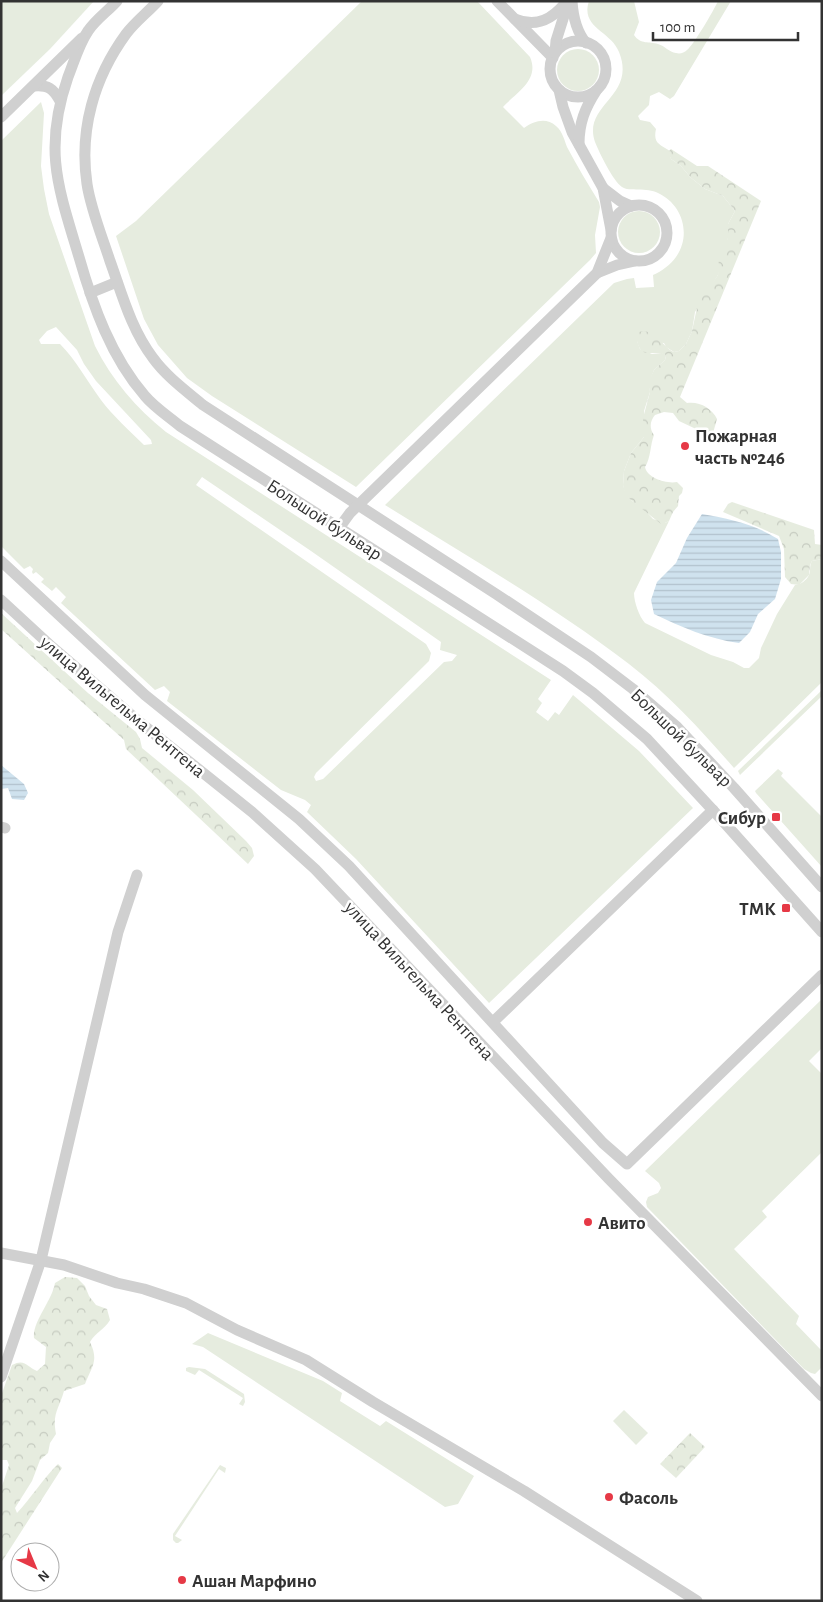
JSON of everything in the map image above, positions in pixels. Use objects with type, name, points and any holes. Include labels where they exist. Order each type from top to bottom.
[{"type":"street","name":"Большой бульвар","points":[[116,1],[88,31],[72,67],[60,101],[54,138],[54,164],[59,192],[101,324],[123,367],[146,398],[180,426],[563,671],[585,688],[647,739],[822,932]]},
{"type":"street","name":"Большой бульвар","points":[[158,1],[127,32],[108,61],[95,94],[87,122],[84,151],[87,186],[101,235],[129,314],[152,358],[172,380],[202,405],[358,504],[591,657],[633,688],[684,734],[822,887]]},
{"type":"street","points":[[497,1],[554,56]]},
{"type":"street","points":[[514,19],[525,23],[544,21],[569,1]]},
{"type":"street","points":[[569,1],[577,29],[586,43]]},
{"type":"street","points":[[569,1],[556,41],[551,65],[552,77],[559,90],[565,114],[579,145],[603,188],[614,246],[627,258],[636,261]]},
{"type":"street","points":[[1,118],[88,31]]},
{"type":"street","points":[[554,56],[560,48],[572,42],[586,43],[598,50],[605,62],[605,76],[580,125],[579,145]]},
{"type":"street","points":[[34,86],[46,85],[51,88],[60,101]]},
{"type":"street","points":[[559,90],[565,94],[579,97],[599,88]]},
{"type":"street","points":[[339,528],[358,504],[598,273],[617,265],[644,260],[658,253],[664,246],[667,239],[666,222],[655,209],[648,206],[631,206],[620,201],[603,188]]},
{"type":"street","points":[[598,273],[613,222],[617,215],[631,206]]},
{"type":"street","points":[[90,293],[118,282]]},
{"type":"street","name":"улица Вильгельма Рентгена","points":[[1,561],[145,695],[307,826],[349,866],[603,1143],[627,1164],[822,975]]},
{"type":"street","name":"улица Вильгельма Рентгена","points":[[1,600],[137,720],[252,812],[315,869],[609,1179],[819,1388]]},
{"type":"street","points":[[492,1022],[713,810]]},
{"type":"street","points":[[1,1377],[41,1260],[118,932],[137,875]]},
{"type":"street","points":[[1,1253],[41,1260],[84,1271],[117,1283],[144,1289],[186,1303],[237,1330],[306,1360],[524,1491],[697,1601]]},
{"type":"green space","points":[[1,1],[94,1],[50,49],[1,96]]},
{"type":"green space","points":[[362,1],[477,1],[530,57],[532,65],[530,79],[526,85],[503,107],[524,128],[532,123],[544,121],[552,123],[558,128],[600,207],[595,235],[596,253],[590,260],[356,487],[212,396],[187,378],[158,345],[144,319],[116,236],[136,221]]},
{"type":"green space","points":[[589,1],[634,1],[639,22],[634,35],[639,40],[658,44],[674,52],[683,53],[694,42],[718,1],[731,1],[674,96],[670,99],[659,92],[650,96],[649,105],[638,116],[640,120],[650,122],[656,129],[656,140],[670,151],[671,159],[705,189],[723,196],[735,211],[728,224],[728,238],[718,275],[695,312],[692,331],[686,344],[679,351],[674,352],[666,347],[664,343],[637,341],[640,349],[652,354],[662,353],[666,355],[665,360],[654,370],[649,383],[650,392],[644,411],[644,437],[631,453],[624,471],[623,485],[626,494],[632,501],[643,508],[653,519],[665,523],[669,521],[634,593],[636,605],[643,620],[645,623],[711,655],[733,662],[744,668],[749,668],[759,658],[761,648],[777,614],[795,585],[808,577],[812,561],[822,559],[822,682],[734,768],[684,713],[629,664],[600,642],[540,601],[385,505],[614,283],[634,278],[636,288],[654,287],[653,275],[671,263],[681,248],[684,230],[682,220],[673,204],[654,191],[629,189],[618,184],[595,142],[593,129],[596,118],[616,90],[621,80],[623,67],[615,45],[592,23],[587,10]]},
{"type":"green space","points":[[582,49],[590,52],[596,58],[599,70],[596,82],[590,88],[574,91],[566,88],[560,82],[557,66],[560,58],[566,52]]},
{"type":"green space","points":[[41,102],[44,113],[41,166],[49,214],[95,346],[117,382],[145,413],[166,432],[551,680],[538,699],[542,703],[536,712],[548,721],[555,712],[559,715],[573,695],[639,751],[693,808],[489,1003],[356,859],[307,812],[311,805],[305,800],[281,790],[167,701],[170,692],[164,686],[155,690],[61,603],[66,597],[56,587],[52,591],[41,582],[44,579],[36,572],[33,574],[33,569],[30,566],[24,569],[1,546],[1,141]],"holes":[[[56,327],[77,350],[96,381],[151,440],[152,444],[144,445],[111,412],[60,344],[41,344],[39,340],[47,331]],[[202,477],[441,642],[440,650],[457,655],[452,661],[444,662],[323,779],[316,781],[314,777],[429,661],[431,653],[426,644],[196,485]]]},
{"type":"green space","points":[[671,149],[697,166],[708,166],[761,201],[680,397],[687,403],[700,404],[715,415],[717,419],[713,433],[708,440],[700,441],[697,437],[699,433],[696,429],[679,421],[673,413],[664,412],[655,415],[651,422],[651,430],[654,435],[645,467],[646,471],[658,479],[677,482],[683,488],[679,496],[678,506],[669,521],[661,524],[625,494],[623,485],[624,471],[631,453],[644,437],[643,418],[650,392],[648,383],[654,370],[665,360],[666,355],[644,352],[638,344],[636,336],[638,332],[649,332],[674,352],[679,351],[686,344],[692,331],[698,303],[718,275],[719,256],[728,238],[728,224],[735,211],[723,196],[705,189],[671,159],[668,152]]},
{"type":"green space","points":[[643,211],[651,214],[657,220],[660,232],[657,244],[651,250],[635,253],[627,250],[621,244],[618,228],[621,220],[627,214]]},
{"type":"green space","points":[[732,502],[814,530],[815,544],[822,545],[822,559],[812,561],[809,575],[799,585],[791,584],[785,577],[784,549],[779,536],[723,512],[728,504]]},
{"type":"green space","points":[[1,613],[88,693],[136,732],[142,748],[193,790],[246,841],[252,848],[254,856],[248,864],[126,749],[124,740],[1,629]]},
{"type":"green space","points":[[822,690],[822,696],[740,775],[738,771]]},
{"type":"green space","points":[[778,769],[783,773],[781,776],[822,817],[822,867],[755,791]]},
{"type":"green space","points":[[822,999],[822,1048],[809,1061],[822,1074],[822,1152],[762,1211],[767,1217],[734,1249],[799,1316],[796,1324],[822,1351],[822,1367],[815,1374],[804,1369],[647,1207],[648,1197],[658,1193],[661,1188],[659,1183],[645,1171]]},
{"type":"green space","points":[[65,1277],[77,1278],[85,1286],[89,1296],[96,1305],[107,1309],[110,1320],[90,1342],[94,1359],[85,1384],[64,1391],[55,1416],[56,1434],[50,1443],[48,1453],[40,1460],[32,1481],[15,1508],[17,1513],[58,1464],[62,1468],[14,1542],[10,1542],[10,1549],[1,1563],[1,1489],[9,1465],[7,1460],[1,1460],[1,1396],[12,1365],[20,1362],[37,1371],[45,1364],[46,1347],[34,1338],[34,1332],[55,1283]]},
{"type":"green space","points":[[208,1333],[323,1381],[342,1393],[340,1401],[380,1426],[386,1421],[474,1476],[458,1504],[445,1507],[203,1347],[192,1344]]},
{"type":"green space","points":[[186,1368],[205,1369],[244,1394],[245,1402],[243,1406],[239,1404],[243,1398],[199,1370],[195,1375],[186,1371]]},
{"type":"green space","points":[[624,1410],[648,1433],[636,1445],[613,1421]]},
{"type":"green space","points":[[690,1433],[705,1447],[676,1478],[660,1464]]},
{"type":"green space","points":[[220,1465],[226,1468],[225,1473],[219,1469],[175,1536],[182,1540],[176,1543],[173,1540],[173,1534]]},
{"type":"water","points":[[702,514],[760,529],[778,539],[781,552],[781,579],[775,599],[758,614],[750,632],[739,643],[695,632],[654,614],[651,600],[657,582],[676,563],[687,538]]},
{"type":"water","points":[[1,765],[24,784],[28,793],[24,800],[12,799],[8,788],[1,789]]},
{"type":"place","name":"Пожарная часть №246","points":[[685,446]]},
{"type":"place","name":"Сибур","points":[[776,817]]},
{"type":"place","name":"ТМК","points":[[786,908]]},
{"type":"place","name":"Авито","points":[[588,1222]]},
{"type":"place","name":"Фасоль","points":[[609,1497]]},
{"type":"place","name":"Ашан Марфино","points":[[182,1580]]}]
